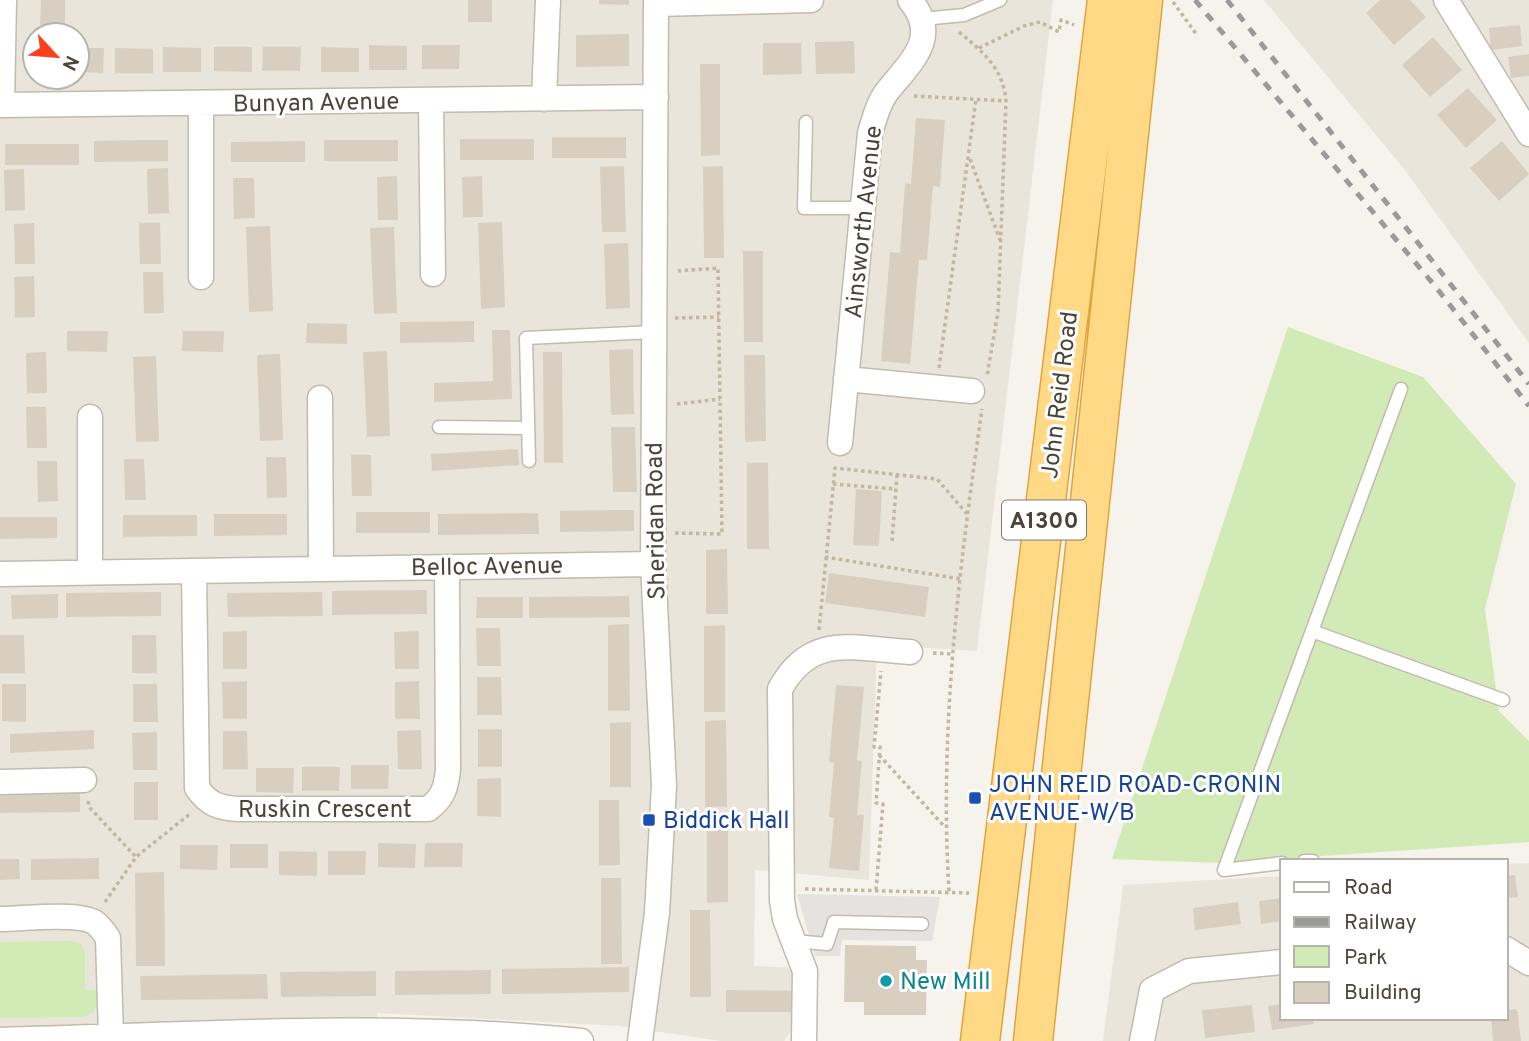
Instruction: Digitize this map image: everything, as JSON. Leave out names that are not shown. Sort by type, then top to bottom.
[{"type":"highway","name":"John Reid Road","points":[[1032,1041],[1141,13]]},
{"type":"highway","name":"John Reid Road","points":[[981,1041],[1095,14]]},
{"type":"street","points":[[1,105],[4,0]]},
{"type":"street","points":[[544,99],[548,0]]},
{"type":"street","points":[[656,2],[811,0]]},
{"type":"street","points":[[1446,0],[1521,106],[1529,134]]},
{"type":"street","name":"Sheridan Road","points":[[640,1041],[657,914],[664,785],[653,564],[656,2]]},
{"type":"street","name":"Ainsworth Avenue","points":[[841,443],[870,133],[885,94],[915,59],[922,40],[925,12]]},
{"type":"street","name":"Bunyan Avenue","points":[[1,105],[656,97]]},
{"type":"street","name":"Bunyan Avenue","points":[[430,100],[433,274]]},
{"type":"street","name":"Bunyan Avenue","points":[[201,103],[201,277]]},
{"type":"street","points":[[846,379],[978,391]]},
{"type":"street","points":[[320,398],[321,569]]},
{"type":"street","points":[[90,417],[90,572]]},
{"type":"street","name":"Belloc Avenue","points":[[0,574],[653,564]]},
{"type":"street","name":"Ruskin Crescent","points":[[194,571],[197,788],[206,801],[221,808],[428,809],[439,801],[446,787],[448,770],[447,567]]},
{"type":"street","points":[[804,1041],[805,971],[785,919],[782,889],[780,689],[791,669],[805,656],[822,648],[910,652]]},
{"type":"street","points":[[0,782],[84,780]]},
{"type":"street","points":[[0,919],[92,920],[108,938],[111,1037]]},
{"type":"street","points":[[1508,951],[1529,963]]},
{"type":"street","points":[[1142,1041],[1152,990],[1189,971],[1280,962]]},
{"type":"street","points":[[0,1040],[491,1032],[580,1041]]},
{"type":"lane","points":[[925,12],[964,15],[1000,0]]},
{"type":"lane","points":[[806,122],[804,208],[863,208]]},
{"type":"lane","points":[[529,461],[526,338],[654,325]]},
{"type":"lane","points":[[1280,863],[1224,870],[1401,390]]},
{"type":"lane","points":[[439,427],[528,428]]},
{"type":"lane","points":[[1312,631],[1503,700]]},
{"type":"lane","points":[[793,941],[827,944],[834,922],[922,924]]},
{"type":"path","points":[[1171,0],[1197,34]]},
{"type":"path","points":[[782,889],[949,891],[945,828],[948,693],[968,515],[978,391],[998,312],[1006,101],[1004,82],[979,48],[925,12]]},
{"type":"path","points":[[979,48],[1024,26],[1040,22],[1059,32],[1060,20],[1095,14]]},
{"type":"path","points":[[885,94],[1006,101]]},
{"type":"path","points":[[936,387],[976,99]]},
{"type":"path","points":[[969,157],[1000,243]]},
{"type":"path","points":[[653,533],[722,534],[718,268],[655,273]]},
{"type":"path","points":[[654,325],[719,317]]},
{"type":"path","points":[[654,406],[720,400]]},
{"type":"path","points":[[822,648],[817,626],[835,468],[937,479],[968,515]]},
{"type":"path","points":[[892,541],[897,475]]},
{"type":"path","points":[[833,484],[896,489]]},
{"type":"path","points":[[824,557],[961,579]]},
{"type":"path","points":[[876,890],[883,804],[876,803],[880,747],[874,747],[883,651]]},
{"type":"path","points":[[879,755],[945,828]]},
{"type":"path","points":[[84,780],[89,807],[136,857]]},
{"type":"path","points":[[92,920],[136,857],[206,801]]},
{"type":"shaded area","points":[[0,0],[1053,0],[977,651],[877,645],[869,880],[755,870],[754,966],[797,968],[792,1029],[784,1041],[721,1041],[619,1026],[377,1013],[377,1041],[0,1041]]},
{"type":"shaded area","points":[[1264,0],[1529,0],[1529,343],[1405,170]]},
{"type":"shaded area","points":[[1529,863],[1529,1041],[1103,1041],[1123,885],[1280,876],[1280,1020],[1508,1020],[1508,864]]},
{"type":"shaded area","points":[[797,894],[940,897],[932,941],[842,940],[840,956],[815,956]]},
{"type":"green space","points":[[1288,327],[1423,377],[1516,484],[1485,609],[1499,711],[1529,741],[1529,842],[1220,863],[1112,859]]},
{"type":"green space","points":[[73,941],[81,944],[85,952],[85,990],[101,990],[94,1012],[84,1017],[0,1018],[0,942]]},
{"type":"building","points":[[41,0],[65,0],[65,21],[40,21]]},
{"type":"building","points":[[468,0],[492,0],[492,22],[468,22]]},
{"type":"building","points":[[599,0],[629,0],[629,5],[599,4]]},
{"type":"building","points":[[1380,0],[1410,0],[1426,17],[1394,45],[1366,13]]},
{"type":"building","points":[[1520,25],[1522,46],[1491,50],[1489,28]]},
{"type":"building","points":[[629,34],[629,66],[576,67],[576,35]]},
{"type":"building","points":[[1433,37],[1462,70],[1430,97],[1402,65]]},
{"type":"building","points":[[854,41],[855,73],[816,74],[815,42]]},
{"type":"building","points":[[763,43],[801,43],[802,74],[763,75]]},
{"type":"building","points":[[369,45],[407,46],[407,70],[369,70]]},
{"type":"building","points":[[422,45],[460,45],[459,69],[422,69]]},
{"type":"building","points":[[163,47],[201,48],[201,72],[163,72]]},
{"type":"building","points":[[214,47],[252,47],[252,72],[214,71]]},
{"type":"building","points":[[263,47],[301,47],[300,71],[262,71]]},
{"type":"building","points":[[321,47],[359,48],[359,72],[321,72]]},
{"type":"building","points":[[91,48],[104,48],[103,73],[91,73]]},
{"type":"building","points":[[115,48],[153,49],[153,73],[115,73]]},
{"type":"building","points":[[1529,54],[1529,76],[1511,78],[1508,57]]},
{"type":"building","points":[[700,64],[720,64],[720,155],[701,156]]},
{"type":"building","points":[[1468,88],[1497,120],[1466,148],[1437,115]]},
{"type":"building","points":[[916,118],[945,120],[940,187],[933,186],[927,260],[919,260],[910,364],[881,361],[890,252],[900,253],[905,183],[911,184]]},
{"type":"building","points":[[552,137],[626,137],[626,158],[552,158]]},
{"type":"building","points":[[460,139],[534,139],[534,160],[460,160]]},
{"type":"building","points":[[168,140],[168,161],[94,162],[94,141]]},
{"type":"building","points":[[324,140],[398,140],[398,161],[324,161]]},
{"type":"building","points":[[305,141],[305,162],[231,162],[231,142]]},
{"type":"building","points":[[1502,141],[1529,174],[1499,201],[1470,168]]},
{"type":"building","points":[[5,144],[79,144],[79,165],[5,165]]},
{"type":"building","points":[[624,166],[626,232],[602,232],[600,167]]},
{"type":"building","points":[[723,166],[724,258],[704,258],[703,167]]},
{"type":"building","points":[[168,168],[169,213],[148,214],[147,169]]},
{"type":"building","points":[[24,169],[25,210],[5,211],[4,170]]},
{"type":"building","points":[[397,176],[398,220],[378,220],[377,177]]},
{"type":"building","points":[[482,176],[483,217],[463,217],[462,177]]},
{"type":"building","points":[[233,178],[254,178],[255,218],[234,219]]},
{"type":"building","points":[[502,222],[505,307],[481,309],[478,223]]},
{"type":"building","points":[[34,223],[35,264],[15,264],[14,224]]},
{"type":"building","points":[[139,223],[160,223],[161,264],[140,264]]},
{"type":"building","points":[[270,226],[273,311],[249,312],[246,227]]},
{"type":"building","points":[[394,227],[397,313],[374,314],[370,228]]},
{"type":"building","points":[[628,243],[630,308],[606,309],[604,244]]},
{"type":"building","points":[[743,251],[763,251],[763,342],[744,342]]},
{"type":"building","points":[[143,272],[163,272],[164,313],[144,313]]},
{"type":"building","points":[[34,276],[35,317],[15,318],[14,277]]},
{"type":"building","points":[[474,321],[474,342],[400,343],[400,322]]},
{"type":"building","points":[[307,323],[347,324],[347,344],[306,343]]},
{"type":"building","points":[[492,330],[510,330],[512,399],[434,402],[434,383],[493,381]]},
{"type":"building","points":[[67,331],[108,331],[107,352],[67,351]]},
{"type":"building","points":[[183,331],[224,331],[223,352],[182,351]]},
{"type":"building","points":[[633,349],[634,414],[611,415],[609,350]]},
{"type":"building","points":[[387,351],[390,436],[367,437],[363,352]]},
{"type":"building","points":[[46,352],[47,393],[27,393],[26,353]]},
{"type":"building","points":[[543,352],[562,352],[563,463],[544,463]]},
{"type":"building","points":[[280,354],[283,440],[260,441],[257,355]]},
{"type":"building","points":[[744,355],[765,355],[766,441],[745,442]]},
{"type":"building","points":[[156,356],[159,441],[136,442],[133,357]]},
{"type":"building","points":[[26,407],[46,407],[47,448],[27,448]]},
{"type":"building","points":[[611,427],[635,427],[637,492],[613,492]]},
{"type":"building","points":[[518,449],[519,465],[432,471],[431,454]]},
{"type":"building","points":[[351,455],[371,455],[372,496],[352,496]]},
{"type":"building","points":[[266,457],[286,457],[287,497],[267,498]]},
{"type":"building","points":[[124,459],[144,459],[146,500],[125,500]]},
{"type":"building","points":[[37,461],[57,461],[58,501],[38,502]]},
{"type":"building","points":[[747,463],[768,463],[769,549],[747,549]]},
{"type":"building","points":[[856,489],[882,491],[879,546],[853,545]]},
{"type":"building","points":[[634,510],[634,531],[560,532],[560,511]]},
{"type":"building","points":[[356,512],[430,512],[430,533],[356,533]]},
{"type":"building","points":[[538,513],[539,534],[438,535],[438,514]]},
{"type":"building","points":[[214,514],[287,514],[287,535],[214,536]]},
{"type":"building","points":[[123,515],[197,515],[197,536],[123,537]]},
{"type":"building","points":[[0,517],[57,517],[57,538],[0,539]]},
{"type":"building","points":[[727,549],[728,614],[706,614],[706,550]]},
{"type":"building","points":[[829,573],[929,587],[925,617],[825,603]]},
{"type":"building","points":[[427,590],[427,614],[332,615],[332,591]]},
{"type":"building","points":[[161,592],[161,616],[66,617],[66,593]]},
{"type":"building","points":[[322,592],[323,616],[228,617],[227,593]]},
{"type":"building","points":[[58,594],[58,618],[12,619],[11,595]]},
{"type":"building","points":[[629,596],[630,617],[529,618],[529,597]]},
{"type":"building","points":[[477,597],[523,597],[523,618],[476,618]]},
{"type":"building","points":[[629,624],[630,711],[608,711],[608,625]]},
{"type":"building","points":[[725,625],[725,712],[704,712],[704,626]]},
{"type":"building","points":[[476,628],[500,628],[501,666],[477,666]]},
{"type":"building","points":[[247,631],[247,669],[223,669],[223,632]]},
{"type":"building","points":[[419,631],[419,669],[395,669],[394,632]]},
{"type":"building","points":[[0,635],[24,635],[25,673],[0,673]]},
{"type":"building","points":[[132,635],[156,635],[157,673],[132,673]]},
{"type":"building","points":[[477,677],[501,677],[502,715],[477,715]]},
{"type":"building","points":[[247,681],[247,719],[223,719],[222,682]]},
{"type":"building","points":[[419,681],[420,719],[395,719],[395,682]]},
{"type":"building","points":[[2,684],[26,684],[26,722],[2,721]]},
{"type":"building","points":[[133,684],[157,684],[158,722],[133,722]]},
{"type":"building","points":[[836,685],[864,687],[857,760],[862,761],[857,815],[864,815],[859,871],[829,868],[834,818],[829,817],[834,763],[829,762]]},
{"type":"building","points":[[726,720],[727,807],[705,807],[705,721]]},
{"type":"building","points":[[631,722],[631,787],[610,787],[610,723]]},
{"type":"building","points":[[478,729],[502,729],[502,767],[478,767]]},
{"type":"building","points":[[94,730],[94,749],[10,753],[10,734]]},
{"type":"building","points":[[421,730],[422,769],[398,769],[397,731]]},
{"type":"building","points":[[223,731],[247,731],[248,769],[223,769]]},
{"type":"building","points":[[157,732],[157,770],[133,770],[132,733]]},
{"type":"building","points":[[351,765],[389,765],[388,789],[351,789]]},
{"type":"building","points":[[302,767],[340,767],[339,791],[302,791]]},
{"type":"building","points":[[256,768],[294,768],[293,793],[256,792]]},
{"type":"building","points":[[501,778],[501,817],[477,816],[477,779]]},
{"type":"building","points":[[134,782],[158,782],[158,820],[134,820]]},
{"type":"building","points":[[80,793],[80,812],[0,813],[0,794]]},
{"type":"building","points":[[599,800],[619,800],[620,865],[599,865]]},
{"type":"building","points":[[707,816],[728,816],[728,902],[707,903]]},
{"type":"building","points":[[378,843],[416,844],[415,868],[378,867]]},
{"type":"building","points":[[425,843],[463,843],[462,867],[424,867]]},
{"type":"building","points":[[230,844],[268,844],[268,868],[230,868]]},
{"type":"building","points":[[180,845],[218,845],[217,870],[180,869]]},
{"type":"building","points":[[279,851],[317,852],[317,876],[279,875]]},
{"type":"building","points":[[328,851],[366,851],[365,875],[328,875]]},
{"type":"building","points":[[99,858],[99,879],[31,880],[31,859]]},
{"type":"building","points":[[0,859],[19,859],[20,879],[0,880]]},
{"type":"building","points":[[164,872],[165,966],[136,966],[135,873]]},
{"type":"building","points":[[1515,875],[1518,897],[1508,898],[1508,876]]},
{"type":"building","points":[[601,878],[621,878],[622,964],[601,964]]},
{"type":"building","points":[[1280,898],[1280,921],[1261,924],[1259,901]]},
{"type":"building","points":[[1238,902],[1241,924],[1195,930],[1193,908]]},
{"type":"building","points":[[690,910],[710,910],[711,997],[690,997]]},
{"type":"building","name":"New Mill","points":[[845,945],[916,946],[916,960],[927,960],[926,1015],[864,1015],[864,1002],[844,1002]]},
{"type":"building","points":[[629,967],[629,992],[502,994],[502,969]]},
{"type":"building","points":[[491,970],[491,994],[395,995],[395,971]]},
{"type":"building","points":[[376,971],[376,996],[281,997],[280,972]]},
{"type":"building","points":[[267,974],[268,999],[141,1000],[140,976]]},
{"type":"building","points":[[726,990],[792,991],[792,1012],[726,1012]]},
{"type":"building","points":[[1280,1004],[1280,1020],[1313,1020],[1314,1024],[1272,1030],[1268,1006]]},
{"type":"building","points":[[1252,1005],[1255,1032],[1205,1038],[1202,1010]]},
{"type":"building","points":[[1517,1009],[1521,1041],[1493,1041],[1491,1020],[1508,1020],[1508,1010]]},
{"type":"railway","points":[[1195,0],[1435,286],[1529,406]]},
{"type":"railway","points":[[1227,0],[1529,384]]},
{"type":"place","name":"JOHN REID ROAD-CRONIN AVENUE-W/B","points":[[975,798]]},
{"type":"place","name":"Biddick Hall","points":[[649,820]]},
{"type":"place","name":"New Mill","points":[[886,981]]}]
